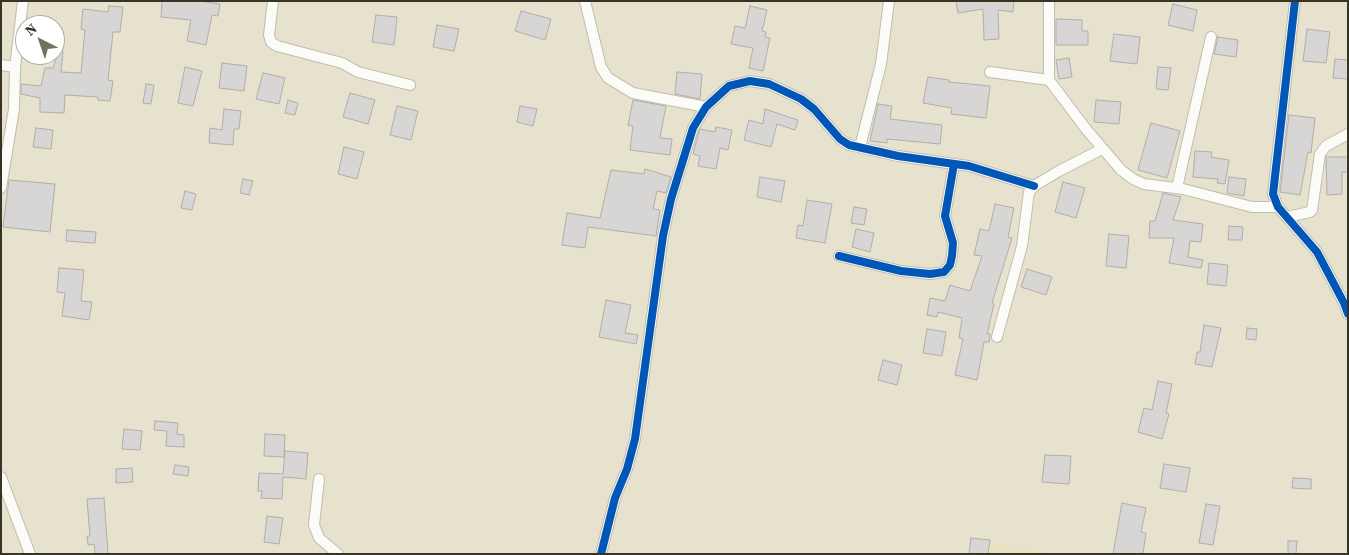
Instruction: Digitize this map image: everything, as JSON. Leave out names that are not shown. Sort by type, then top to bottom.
[{"type":"street","points":[[1,188],[14,109],[15,67],[23,1]]},
{"type":"street","points":[[273,1],[269,35],[271,42],[277,46],[342,64],[358,72],[410,85]]},
{"type":"street","points":[[585,1],[601,67],[608,78],[633,93],[706,108]]},
{"type":"street","points":[[860,147],[881,64],[889,1]]},
{"type":"street","points":[[1049,1],[1049,80],[1102,149],[1121,170],[1144,184],[1176,188],[1252,207],[1278,207]]},
{"type":"street","points":[[1295,1],[1272,194],[1278,207],[1317,252],[1344,302],[1348,314]]},
{"type":"street","points":[[1176,188],[1211,37]]},
{"type":"street","points":[[1,65],[15,67]]},
{"type":"street","points":[[990,72],[1049,80]]},
{"type":"street","points":[[601,554],[612,507],[627,469],[635,439],[663,236],[671,199],[693,128],[706,108],[730,86],[741,81],[769,84],[800,99],[814,109],[840,139],[849,145],[898,156],[954,164],[1013,178],[1034,186]]},
{"type":"street","points":[[1287,217],[1312,210],[1320,154],[1326,146],[1348,134]]},
{"type":"street","points":[[998,337],[1022,246],[1026,199],[1029,192],[1034,186],[1102,149]]},
{"type":"street","points":[[840,256],[901,271],[930,274],[944,272],[950,265],[952,256],[953,244],[945,216],[954,164]]},
{"type":"street","points":[[1,478],[30,554]]},
{"type":"street","points":[[319,479],[314,525],[319,538],[338,554]]},
{"type":"shaded area","points":[[971,540],[1059,554],[969,554]]},
{"type":"building","points":[[162,1],[200,1],[220,4],[218,16],[212,15],[206,45],[187,41],[191,20],[161,17]]},
{"type":"building","points":[[956,1],[1014,1],[1013,12],[998,10],[999,39],[984,40],[983,9],[958,13]]},
{"type":"building","points":[[1173,4],[1197,10],[1193,31],[1168,25]]},
{"type":"building","points":[[109,6],[123,7],[120,32],[113,32],[108,80],[113,81],[110,101],[98,100],[98,97],[65,95],[64,113],[40,112],[40,98],[21,94],[21,84],[41,86],[45,68],[53,68],[54,65],[62,65],[61,72],[81,73],[85,30],[81,29],[83,9],[108,12]]},
{"type":"building","points":[[750,6],[767,10],[762,31],[766,32],[765,37],[770,38],[763,71],[749,68],[753,48],[731,44],[735,26],[745,28]]},
{"type":"building","points":[[521,11],[551,19],[545,40],[515,31]]},
{"type":"building","points":[[376,15],[397,17],[394,45],[372,42]]},
{"type":"building","points":[[1056,19],[1082,20],[1082,31],[1088,31],[1088,45],[1056,45]]},
{"type":"building","points":[[437,25],[459,29],[454,51],[433,47]]},
{"type":"building","points":[[1307,29],[1330,32],[1326,63],[1303,61]]},
{"type":"building","points":[[1114,34],[1140,37],[1137,64],[1110,61]]},
{"type":"building","points":[[1218,37],[1238,40],[1236,57],[1214,54]]},
{"type":"building","points":[[1069,58],[1072,77],[1059,79],[1056,60]]},
{"type":"building","points":[[1335,59],[1348,60],[1348,79],[1333,78]]},
{"type":"building","points":[[222,63],[247,66],[244,91],[219,88]]},
{"type":"building","points":[[185,67],[202,71],[193,106],[178,103]]},
{"type":"building","points":[[1158,67],[1171,68],[1168,90],[1156,89]]},
{"type":"building","points":[[677,72],[702,74],[700,99],[675,94]]},
{"type":"building","points":[[263,73],[285,78],[279,104],[256,99]]},
{"type":"building","points":[[928,77],[949,80],[949,82],[990,86],[986,118],[951,114],[952,108],[923,103]]},
{"type":"building","points":[[146,84],[154,85],[151,104],[143,103]]},
{"type":"building","points":[[350,93],[375,100],[368,124],[343,117]]},
{"type":"building","points":[[288,100],[298,103],[295,115],[285,113]]},
{"type":"building","points":[[633,100],[666,106],[660,138],[672,139],[670,155],[630,150],[633,126],[628,125]]},
{"type":"building","points":[[1096,100],[1121,102],[1119,124],[1094,122]]},
{"type":"building","points":[[878,104],[892,106],[890,119],[942,125],[940,144],[887,139],[887,143],[870,141]]},
{"type":"building","points":[[397,106],[418,111],[411,140],[390,135]]},
{"type":"building","points":[[520,106],[537,109],[533,126],[517,122]]},
{"type":"building","points":[[224,109],[241,111],[239,129],[234,129],[233,145],[209,143],[210,128],[222,130]]},
{"type":"building","points":[[765,109],[798,120],[795,130],[777,124],[771,147],[744,140],[749,120],[763,124]]},
{"type":"building","points":[[1289,115],[1315,118],[1311,153],[1308,152],[1300,195],[1280,192]]},
{"type":"building","points":[[1151,123],[1180,131],[1167,178],[1138,170]]},
{"type":"building","points":[[716,127],[732,130],[728,150],[720,148],[716,169],[698,166],[700,156],[693,154],[699,131],[700,129],[715,132]]},
{"type":"building","points":[[36,128],[53,130],[51,149],[33,147]]},
{"type":"building","points":[[344,147],[364,152],[357,179],[338,174]]},
{"type":"building","points":[[1195,151],[1212,152],[1211,157],[1229,160],[1225,184],[1217,183],[1218,179],[1193,177]]},
{"type":"building","points":[[1326,157],[1348,157],[1348,172],[1342,172],[1342,194],[1327,195]]},
{"type":"building","points":[[645,169],[671,177],[666,193],[657,191],[653,209],[660,210],[656,236],[588,227],[585,248],[562,245],[567,213],[600,218],[611,170],[644,174]]},
{"type":"building","points":[[760,177],[785,181],[781,202],[757,197]]},
{"type":"building","points":[[1229,177],[1246,179],[1244,196],[1227,193]]},
{"type":"building","points":[[243,179],[253,181],[249,195],[240,193]]},
{"type":"building","points":[[9,180],[55,184],[50,232],[3,227]]},
{"type":"building","points":[[1063,182],[1085,188],[1076,218],[1055,212]]},
{"type":"building","points":[[185,191],[196,194],[192,210],[181,208]]},
{"type":"building","points":[[1163,193],[1181,197],[1173,220],[1203,224],[1201,242],[1190,241],[1188,257],[1203,260],[1201,268],[1169,263],[1174,238],[1149,238],[1150,221],[1155,221]]},
{"type":"building","points":[[807,200],[832,204],[825,243],[796,238],[798,225],[803,226]]},
{"type":"building","points":[[995,204],[1014,208],[1008,237],[1012,238],[992,303],[994,304],[987,334],[990,334],[989,342],[984,342],[977,380],[955,375],[963,339],[959,338],[962,318],[938,312],[937,317],[927,315],[930,298],[945,301],[950,285],[970,291],[982,256],[974,255],[980,229],[989,231]]},
{"type":"building","points":[[854,207],[867,209],[864,225],[851,223]]},
{"type":"building","points":[[1229,226],[1243,227],[1242,240],[1228,240]]},
{"type":"building","points":[[856,229],[874,233],[870,252],[852,247]]},
{"type":"building","points":[[67,230],[96,232],[95,243],[66,241]]},
{"type":"building","points":[[1109,234],[1129,236],[1126,268],[1106,266]]},
{"type":"building","points":[[1209,263],[1228,265],[1226,286],[1207,284]]},
{"type":"building","points":[[59,268],[84,270],[81,301],[92,302],[89,320],[62,316],[65,293],[57,292]]},
{"type":"building","points":[[1027,269],[1052,277],[1046,295],[1021,287]]},
{"type":"building","points":[[606,300],[631,305],[625,333],[638,335],[636,344],[599,337]]},
{"type":"building","points":[[1204,325],[1221,328],[1212,367],[1195,364],[1197,352],[1200,352]]},
{"type":"building","points":[[1247,328],[1257,329],[1256,340],[1246,339]]},
{"type":"building","points":[[927,329],[946,332],[942,356],[923,353]]},
{"type":"building","points":[[883,360],[902,365],[897,385],[878,380]]},
{"type":"building","points":[[1158,381],[1172,384],[1166,413],[1169,414],[1162,439],[1138,432],[1144,408],[1152,410]]},
{"type":"building","points":[[155,421],[178,423],[177,434],[184,435],[184,447],[166,446],[167,431],[154,430]]},
{"type":"building","points":[[124,429],[142,431],[140,450],[122,449]]},
{"type":"building","points":[[265,434],[285,435],[284,457],[264,456]]},
{"type":"building","points":[[285,451],[308,453],[306,479],[283,477],[282,499],[261,498],[262,491],[258,491],[259,473],[283,474]]},
{"type":"building","points":[[1045,455],[1071,456],[1069,484],[1042,482]]},
{"type":"building","points":[[1164,464],[1190,468],[1186,492],[1160,488]]},
{"type":"building","points":[[175,465],[189,467],[188,476],[173,474]]},
{"type":"building","points":[[132,468],[133,482],[116,483],[116,469]]},
{"type":"building","points":[[1293,478],[1311,479],[1311,489],[1292,488]]},
{"type":"building","points":[[104,498],[108,554],[95,554],[94,544],[88,545],[87,536],[90,536],[87,499]]},
{"type":"building","points":[[1122,503],[1146,508],[1141,532],[1146,533],[1143,554],[1113,554]]},
{"type":"building","points":[[1206,504],[1220,506],[1213,545],[1199,543]]},
{"type":"building","points":[[267,516],[283,518],[279,544],[264,542]]},
{"type":"building","points":[[971,538],[990,540],[988,554],[969,554]]},
{"type":"building","points":[[1288,541],[1297,541],[1296,554],[1288,554]]},
{"type":"cycle path","points":[[1295,1],[1273,194],[1278,207],[1317,252],[1348,314]]},
{"type":"cycle path","points":[[601,554],[615,498],[627,469],[635,439],[663,236],[671,199],[693,128],[706,107],[729,86],[750,81],[769,84],[801,99],[814,109],[840,139],[849,145],[898,156],[969,166],[1034,186]]},
{"type":"cycle path","points":[[839,256],[901,271],[930,274],[944,272],[950,265],[952,256],[953,243],[945,216],[954,164]]}]
